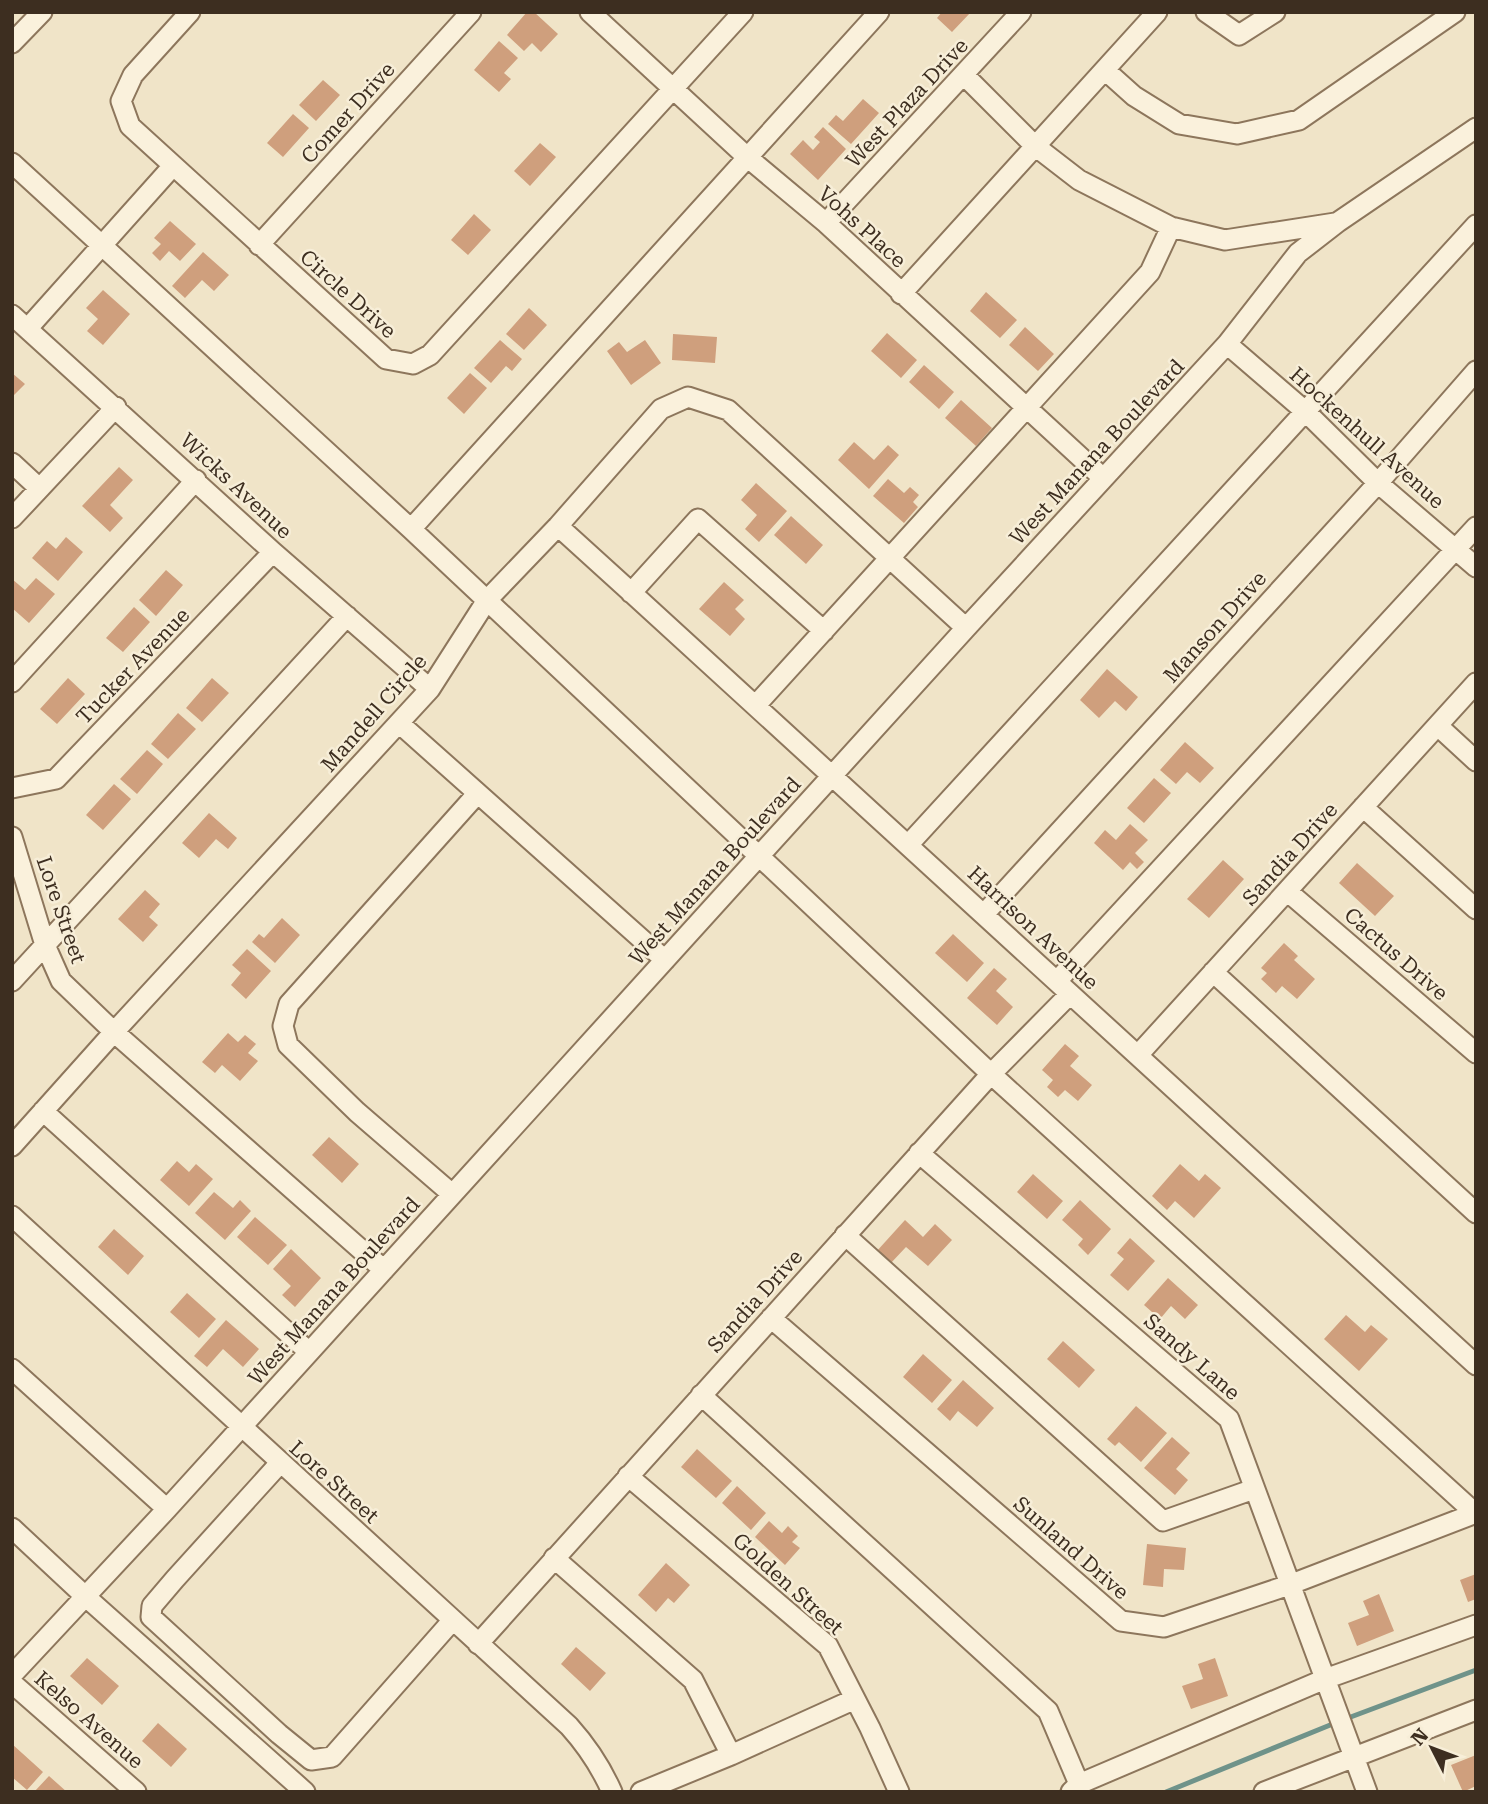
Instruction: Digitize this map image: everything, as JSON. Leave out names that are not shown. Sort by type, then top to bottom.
[{"type":"street","points":[[12,43],[42,12]]},
{"type":"street","name":"Circle Drive","points":[[190,12],[134,75],[121,101],[130,126],[386,359],[413,364],[430,355],[743,12]]},
{"type":"street","name":"Comer Drive","points":[[259,245],[471,12]]},
{"type":"street","name":"Vohs Place","points":[[590,12],[747,157],[826,223],[1103,478]]},
{"type":"street","points":[[411,529],[878,12]]},
{"type":"street","name":"West Plaza Drive","points":[[826,223],[1021,12]]},
{"type":"street","points":[[901,294],[1157,12]]},
{"type":"street","points":[[1206,12],[1239,35],[1275,12]]},
{"type":"street","points":[[1105,71],[1134,96],[1179,124],[1237,134],[1299,120],[1455,12]]},
{"type":"street","points":[[964,75],[1035,146],[1079,180],[1171,227],[1224,240],[1338,222]]},
{"type":"street","name":"West Manana Boulevard","points":[[14,1671],[167,1509],[832,775],[1227,344],[1298,253],[1338,222],[1476,128]]},
{"type":"street","points":[[12,163],[411,529],[991,1073],[1475,1513]]},
{"type":"street","points":[[28,328],[172,167]]},
{"type":"street","points":[[909,844],[1476,226]]},
{"type":"street","points":[[756,705],[1150,272],[1171,227]]},
{"type":"street","name":"Wicks Avenue","points":[[12,315],[273,552],[430,689]]},
{"type":"street","name":"Hockenhull Avenue","points":[[1227,344],[1476,567]]},
{"type":"street","name":"Manson Drive","points":[[985,913],[1476,371]]},
{"type":"street","name":"Mandell Circle","points":[[114,1032],[430,689],[487,600],[558,526],[661,409],[688,397],[728,410],[966,628]]},
{"type":"street","points":[[12,518],[116,407]]},
{"type":"street","points":[[12,463],[40,488]]},
{"type":"street","points":[[12,682],[196,480]]},
{"type":"street","points":[[631,593],[698,519],[824,631]]},
{"type":"street","name":"Harrison Avenue","points":[[558,526],[1476,1364]]},
{"type":"street","name":"Sandia Drive","points":[[478,1644],[991,1073],[1063,988],[1476,527]]},
{"type":"street","name":"Tucker Avenue","points":[[12,788],[56,779],[273,552]]},
{"type":"street","points":[[12,981],[347,616]]},
{"type":"street","name":"Sandia Drive","points":[[1138,1055],[1476,683]]},
{"type":"street","points":[[399,723],[665,960]]},
{"type":"street","points":[[1438,726],[1476,761]]},
{"type":"street","points":[[452,1194],[357,1112],[288,1045],[283,1026],[289,1004],[478,794]]},
{"type":"street","points":[[1363,807],[1476,909]]},
{"type":"street","name":"Lore Street","points":[[12,837],[18,877],[61,981],[114,1032]]},
{"type":"street","name":"Cactus Drive","points":[[1287,891],[1476,1053]]},
{"type":"street","points":[[1213,972],[1476,1213]]},
{"type":"street","points":[[12,1146],[114,1032],[384,1270]]},
{"type":"street","points":[[43,1111],[309,1352]]},
{"type":"street","name":"Sandy Lane","points":[[919,1153],[1229,1419],[1367,1792]]},
{"type":"street","name":"Lore Street","points":[[12,1216],[569,1726],[601,1767],[612,1792]]},
{"type":"street","points":[[845,1235],[1163,1521],[1254,1489]]},
{"type":"street","name":"Sunland Drive","points":[[771,1318],[1121,1621],[1164,1627],[1289,1585],[1475,1513]]},
{"type":"street","points":[[12,1369],[167,1509]]},
{"type":"street","points":[[701,1395],[1048,1711],[1075,1788],[1325,1679],[1476,1625]]},
{"type":"street","points":[[280,1463],[152,1605],[151,1617],[269,1725],[311,1760],[332,1756],[453,1621]]},
{"type":"street","name":"Golden Street","points":[[628,1476],[828,1646],[899,1792]]},
{"type":"street","points":[[12,1528],[305,1792]]},
{"type":"street","points":[[554,1558],[693,1680],[731,1755]]},
{"type":"street","name":"Kelso Avenue","points":[[14,1671],[136,1792]]},
{"type":"street","points":[[641,1792],[855,1699]]},
{"type":"street","points":[[1264,1792],[1476,1710]]},
{"type":"building","points":[[527,12],[534,12],[558,34],[541,52],[532,43],[524,51],[507,35]]},
{"type":"building","points":[[942,12],[971,12],[952,32],[937,18]]},
{"type":"building","points":[[499,41],[518,58],[504,73],[511,79],[499,92],[474,70]]},
{"type":"building","points":[[323,80],[340,95],[316,121],[299,105]]},
{"type":"building","points":[[863,99],[879,113],[851,144],[828,124],[836,115],[843,121]]},
{"type":"building","points":[[293,114],[309,128],[283,157],[267,143]]},
{"type":"building","points":[[823,127],[846,149],[818,180],[790,154],[803,140],[813,150],[820,142],[814,137]]},
{"type":"building","points":[[540,143],[556,157],[530,186],[514,171]]},
{"type":"building","points":[[474,214],[491,230],[468,255],[451,240]]},
{"type":"building","points":[[170,221],[196,244],[180,261],[169,251],[160,261],[152,253],[161,244],[154,238]]},
{"type":"building","points":[[203,252],[229,275],[214,291],[202,280],[185,298],[172,286]]},
{"type":"building","points":[[103,290],[130,314],[103,345],[87,331],[98,319],[86,308]]},
{"type":"building","points":[[986,292],[1017,320],[1000,338],[970,311]]},
{"type":"building","points":[[529,308],[547,325],[524,350],[506,334]]},
{"type":"building","points":[[1025,327],[1054,354],[1038,371],[1009,345]]},
{"type":"building","points":[[887,333],[917,360],[901,378],[871,351]]},
{"type":"building","points":[[673,334],[717,337],[715,363],[672,360]]},
{"type":"building","points":[[500,340],[522,359],[512,371],[506,366],[491,383],[474,368]]},
{"type":"building","points":[[645,340],[661,363],[631,385],[607,351],[619,342],[627,352]]},
{"type":"building","points":[[924,365],[954,392],[939,409],[909,382]]},
{"type":"building","points":[[12,373],[25,384],[12,397]]},
{"type":"building","points":[[470,373],[487,388],[464,414],[447,398]]},
{"type":"building","points":[[961,400],[992,428],[976,446],[945,418]]},
{"type":"building","points":[[854,442],[874,460],[888,445],[899,455],[869,489],[838,460]]},
{"type":"building","points":[[119,467],[133,480],[110,505],[123,518],[110,532],[82,506]]},
{"type":"building","points":[[888,479],[904,493],[910,487],[919,495],[913,502],[918,507],[904,523],[873,496]]},
{"type":"building","points":[[756,483],[787,511],[759,542],[745,529],[757,515],[741,500]]},
{"type":"building","points":[[791,516],[823,545],[806,564],[774,535]]},
{"type":"building","points":[[66,537],[83,552],[58,581],[32,558],[47,541],[56,549]]},
{"type":"building","points":[[166,570],[183,585],[156,616],[139,600]]},
{"type":"building","points":[[36,578],[55,594],[29,623],[12,608],[12,579],[25,590]]},
{"type":"building","points":[[724,582],[744,600],[735,609],[745,619],[730,636],[699,609]]},
{"type":"building","points":[[134,607],[150,622],[123,652],[106,638]]},
{"type":"building","points":[[1107,669],[1138,697],[1126,711],[1115,701],[1099,718],[1080,700]]},
{"type":"building","points":[[68,678],[85,694],[57,724],[40,709]]},
{"type":"building","points":[[212,678],[229,693],[202,722],[186,708]]},
{"type":"building","points":[[178,713],[196,729],[168,759],[151,744]]},
{"type":"building","points":[[1185,742],[1214,768],[1200,783],[1187,772],[1176,784],[1160,770]]},
{"type":"building","points":[[147,750],[163,764],[137,794],[120,779]]},
{"type":"building","points":[[1154,778],[1171,793],[1144,823],[1127,808]]},
{"type":"building","points":[[114,784],[131,799],[103,830],[86,815]]},
{"type":"building","points":[[209,813],[237,838],[228,849],[216,839],[199,858],[182,843]]},
{"type":"building","points":[[1130,824],[1148,840],[1135,853],[1144,862],[1137,869],[1130,862],[1123,870],[1094,843],[1105,830],[1116,840]]},
{"type":"building","points":[[1223,860],[1244,879],[1209,918],[1187,899]]},
{"type":"building","points":[[1357,863],[1394,896],[1375,916],[1339,883]]},
{"type":"building","points":[[145,890],[160,904],[149,917],[158,925],[143,942],[118,919]]},
{"type":"building","points":[[282,918],[300,935],[275,963],[252,942],[259,934],[264,938]]},
{"type":"building","points":[[953,934],[984,963],[967,982],[935,953]]},
{"type":"building","points":[[1284,943],[1298,956],[1294,960],[1315,979],[1297,999],[1282,986],[1276,993],[1261,979],[1267,973],[1261,968]]},
{"type":"building","points":[[247,949],[271,971],[246,999],[231,985],[241,973],[232,965]]},
{"type":"building","points":[[994,968],[1007,979],[996,991],[1013,1007],[997,1025],[967,998]]},
{"type":"building","points":[[228,1033],[238,1042],[245,1035],[256,1044],[248,1053],[258,1061],[240,1081],[222,1065],[215,1073],[202,1062]]},
{"type":"building","points":[[1065,1044],[1079,1056],[1070,1066],[1092,1085],[1078,1101],[1065,1090],[1058,1097],[1047,1087],[1053,1080],[1042,1070]]},
{"type":"building","points":[[329,1137],[359,1164],[342,1183],[312,1155]]},
{"type":"building","points":[[177,1161],[189,1172],[196,1164],[213,1179],[189,1206],[160,1180]]},
{"type":"building","points":[[1180,1164],[1199,1181],[1205,1174],[1221,1188],[1194,1218],[1175,1201],[1167,1210],[1152,1196]]},
{"type":"building","points":[[1033,1174],[1063,1201],[1047,1219],[1017,1192]]},
{"type":"building","points":[[214,1192],[233,1208],[240,1200],[251,1211],[225,1240],[195,1213]]},
{"type":"building","points":[[1080,1200],[1111,1229],[1088,1255],[1078,1245],[1083,1239],[1062,1220]]},
{"type":"building","points":[[255,1217],[287,1245],[268,1265],[237,1237]]},
{"type":"building","points":[[905,1220],[923,1237],[935,1224],[952,1240],[928,1266],[906,1247],[890,1264],[876,1252]]},
{"type":"building","points":[[114,1229],[144,1256],[128,1275],[98,1247]]},
{"type":"building","points":[[1130,1238],[1155,1261],[1128,1291],[1110,1275],[1124,1259],[1117,1253]]},
{"type":"building","points":[[291,1249],[321,1278],[295,1307],[282,1295],[291,1286],[273,1269]]},
{"type":"building","points":[[1168,1278],[1198,1305],[1185,1319],[1171,1306],[1160,1319],[1144,1305]]},
{"type":"building","points":[[187,1293],[216,1319],[199,1338],[170,1312]]},
{"type":"building","points":[[1346,1315],[1365,1332],[1371,1325],[1388,1339],[1359,1371],[1324,1339]]},
{"type":"building","points":[[226,1320],[259,1349],[243,1367],[223,1349],[207,1367],[194,1356]]},
{"type":"building","points":[[1063,1341],[1095,1370],[1079,1388],[1047,1359]]},
{"type":"building","points":[[923,1354],[952,1380],[932,1403],[903,1377]]},
{"type":"building","points":[[963,1380],[994,1408],[977,1427],[958,1411],[950,1421],[937,1409]]},
{"type":"building","points":[[1136,1406],[1167,1433],[1141,1462],[1119,1442],[1115,1446],[1107,1439]]},
{"type":"building","points":[[1172,1437],[1190,1453],[1176,1469],[1188,1480],[1175,1495],[1144,1468]]},
{"type":"building","points":[[697,1449],[732,1481],[716,1498],[681,1467]]},
{"type":"building","points":[[737,1486],[766,1513],[751,1530],[722,1503]]},
{"type":"building","points":[[769,1521],[782,1533],[788,1526],[798,1536],[792,1542],[800,1548],[785,1565],[755,1537]]},
{"type":"building","points":[[1147,1544],[1186,1548],[1184,1570],[1164,1569],[1163,1587],[1143,1585]]},
{"type":"building","points":[[666,1563],[690,1585],[674,1603],[668,1598],[656,1612],[638,1595]]},
{"type":"building","points":[[1476,1574],[1476,1599],[1468,1602],[1460,1580]]},
{"type":"building","points":[[1379,1594],[1394,1631],[1357,1646],[1348,1623],[1369,1615],[1363,1601]]},
{"type":"building","points":[[576,1647],[606,1673],[590,1691],[561,1664]]},
{"type":"building","points":[[87,1658],[119,1686],[102,1705],[70,1676]]},
{"type":"building","points":[[1215,1658],[1228,1696],[1191,1709],[1182,1686],[1203,1679],[1198,1664]]},
{"type":"building","points":[[158,1723],[187,1749],[171,1767],[142,1741]]},
{"type":"building","points":[[12,1744],[43,1772],[27,1790],[12,1777]]},
{"type":"building","points":[[1476,1755],[1476,1786],[1463,1792],[1451,1765]]},
{"type":"building","points":[[49,1776],[67,1792],[34,1792]]},
{"type":"waterway","points":[[1166,1792],[1340,1721],[1476,1670]]}]
